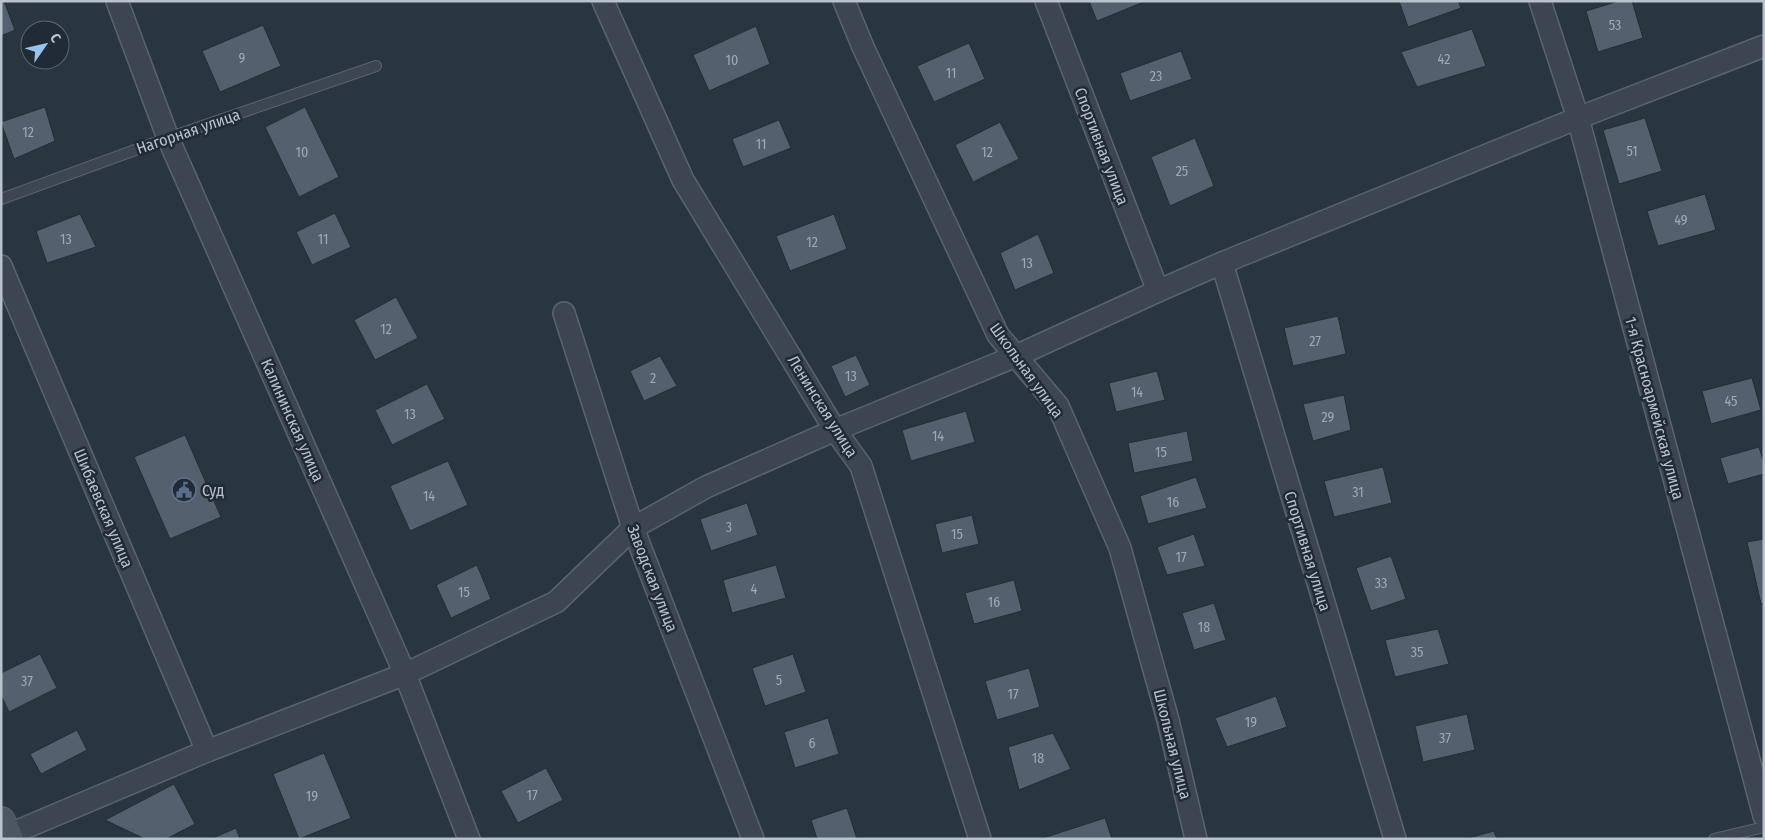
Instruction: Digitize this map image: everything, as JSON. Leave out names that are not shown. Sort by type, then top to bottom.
[{"type":"street","name":"Калининская улица","points":[[117,1],[168,138],[405,674],[468,839]]},
{"type":"street","name":"Ленинская улица","points":[[603,1],[684,180],[836,430],[861,466],[980,839]]},
{"type":"street","name":"Школьная улица","points":[[844,1],[863,47],[998,335],[1058,406],[1120,548],[1168,720],[1196,839]]},
{"type":"street","name":"Спортивная улица","points":[[1046,1],[1158,291]]},
{"type":"street","name":"1-я Красноармейская улица","points":[[1540,1],[1578,118],[1764,816]]},
{"type":"street","points":[[6,831],[405,674],[556,602],[633,528],[706,487],[836,430],[1016,356],[1222,263],[1578,118],[1764,46]]},
{"type":"street","name":"Спортивная улица","points":[[1222,263],[1395,839]]},
{"type":"street","name":"Шибаевская улица","points":[[1,266],[207,751]]},
{"type":"street","name":"Заводская улица","points":[[564,313],[633,528],[753,839]]},
{"type":"lane","name":"Нагорная улица","points":[[1,199],[168,138],[376,66]]},
{"type":"lane","points":[[1714,839],[1764,826]]},
{"type":"building","points":[[1,1],[4,1],[15,30],[1,36]]},
{"type":"building","points":[[1089,1],[1146,1],[1097,21]]},
{"type":"building","points":[[1399,1],[1458,1],[1461,8],[1408,27]]},
{"type":"building","points":[[1619,1],[1632,1],[1643,38],[1598,52],[1586,11]]},
{"type":"building","points":[[263,25],[281,66],[220,92],[202,51]]},
{"type":"building","points":[[756,26],[770,64],[709,91],[693,55]]},
{"type":"building","points":[[1472,29],[1486,66],[1417,87],[1401,52]]},
{"type":"building","points":[[969,43],[985,79],[934,102],[917,66]]},
{"type":"building","points":[[1181,51],[1192,79],[1130,101],[1120,73]]},
{"type":"building","points":[[45,107],[55,141],[14,159],[1,122]]},
{"type":"building","points":[[305,107],[339,177],[299,197],[265,127]]},
{"type":"building","points":[[1645,118],[1662,171],[1619,184],[1603,130]]},
{"type":"building","points":[[779,120],[791,148],[743,167],[732,139]]},
{"type":"building","points":[[1000,122],[1019,159],[973,182],[955,145]]},
{"type":"building","points":[[1195,138],[1214,186],[1170,206],[1151,157]]},
{"type":"building","points":[[1705,194],[1716,230],[1658,246],[1647,211]]},
{"type":"building","points":[[335,213],[351,247],[312,265],[296,232]]},
{"type":"building","points":[[80,214],[96,247],[47,263],[36,231]]},
{"type":"building","points":[[834,214],[847,249],[790,271],[776,236]]},
{"type":"building","points":[[1038,234],[1054,273],[1015,290],[1000,253]]},
{"type":"building","points":[[396,297],[418,338],[375,360],[354,320]]},
{"type":"building","points":[[1338,316],[1346,354],[1293,366],[1284,328]]},
{"type":"building","points":[[856,355],[870,385],[845,397],[831,366]]},
{"type":"building","points":[[660,356],[677,386],[644,401],[630,371]]},
{"type":"building","points":[[1157,371],[1165,400],[1116,412],[1109,383]]},
{"type":"building","points":[[1752,378],[1761,410],[1711,424],[1702,391]]},
{"type":"building","points":[[427,384],[445,419],[392,445],[375,410]]},
{"type":"building","points":[[1344,395],[1351,430],[1313,441],[1303,404]]},
{"type":"building","points":[[966,411],[975,442],[911,461],[902,430]]},
{"type":"building","points":[[1187,431],[1193,461],[1134,473],[1128,443]]},
{"type":"building","points":[[185,435],[221,517],[170,539],[134,457]]},
{"type":"building","points":[[1759,447],[1764,464],[1764,474],[1728,484],[1720,458]]},
{"type":"building","points":[[448,461],[468,505],[410,531],[390,486]]},
{"type":"building","points":[[1383,467],[1392,503],[1334,517],[1324,481]]},
{"type":"building","points":[[1196,477],[1207,508],[1148,524],[1140,496]]},
{"type":"building","points":[[747,503],[758,535],[711,551],[700,519]]},
{"type":"building","points":[[972,515],[979,544],[942,553],[935,524]]},
{"type":"building","points":[[1194,534],[1205,566],[1167,575],[1157,547]]},
{"type":"building","points":[[1764,539],[1764,603],[1761,604],[1747,542]]},
{"type":"building","points":[[1391,556],[1406,599],[1371,611],[1356,568]]},
{"type":"building","points":[[477,565],[491,599],[451,618],[436,585]]},
{"type":"building","points":[[776,565],[786,598],[732,613],[723,580]]},
{"type":"building","points":[[1014,580],[1022,611],[974,624],[965,593]]},
{"type":"building","points":[[1214,603],[1226,640],[1194,650],[1182,613]]},
{"type":"building","points":[[1438,629],[1449,664],[1395,677],[1385,640]]},
{"type":"building","points":[[40,654],[57,688],[9,712],[1,695],[1,673]]},
{"type":"building","points":[[793,654],[806,692],[765,706],[752,668]]},
{"type":"building","points":[[1029,668],[1040,707],[997,720],[985,681]]},
{"type":"building","points":[[1276,696],[1287,727],[1227,747],[1215,718]]},
{"type":"building","points":[[1467,714],[1475,750],[1423,762],[1415,726]]},
{"type":"building","points":[[828,718],[839,754],[795,768],[784,732]]},
{"type":"building","points":[[77,730],[87,750],[41,774],[30,754]]},
{"type":"building","points":[[1053,733],[1071,769],[1019,790],[1008,747]]},
{"type":"building","points":[[324,753],[351,818],[299,839],[273,774]]},
{"type":"building","points":[[546,768],[563,800],[518,823],[501,791]]},
{"type":"building","points":[[174,784],[195,824],[166,839],[145,839],[105,820]]},
{"type":"building","points":[[847,808],[857,839],[817,839],[811,820]]},
{"type":"building","points":[[1105,818],[1112,839],[1040,839]]},
{"type":"building","points":[[236,828],[240,839],[211,839]]},
{"type":"building","points":[[1494,831],[1497,839],[1465,839]]},
{"type":"place","name":"Суд","points":[[184,490]]}]
